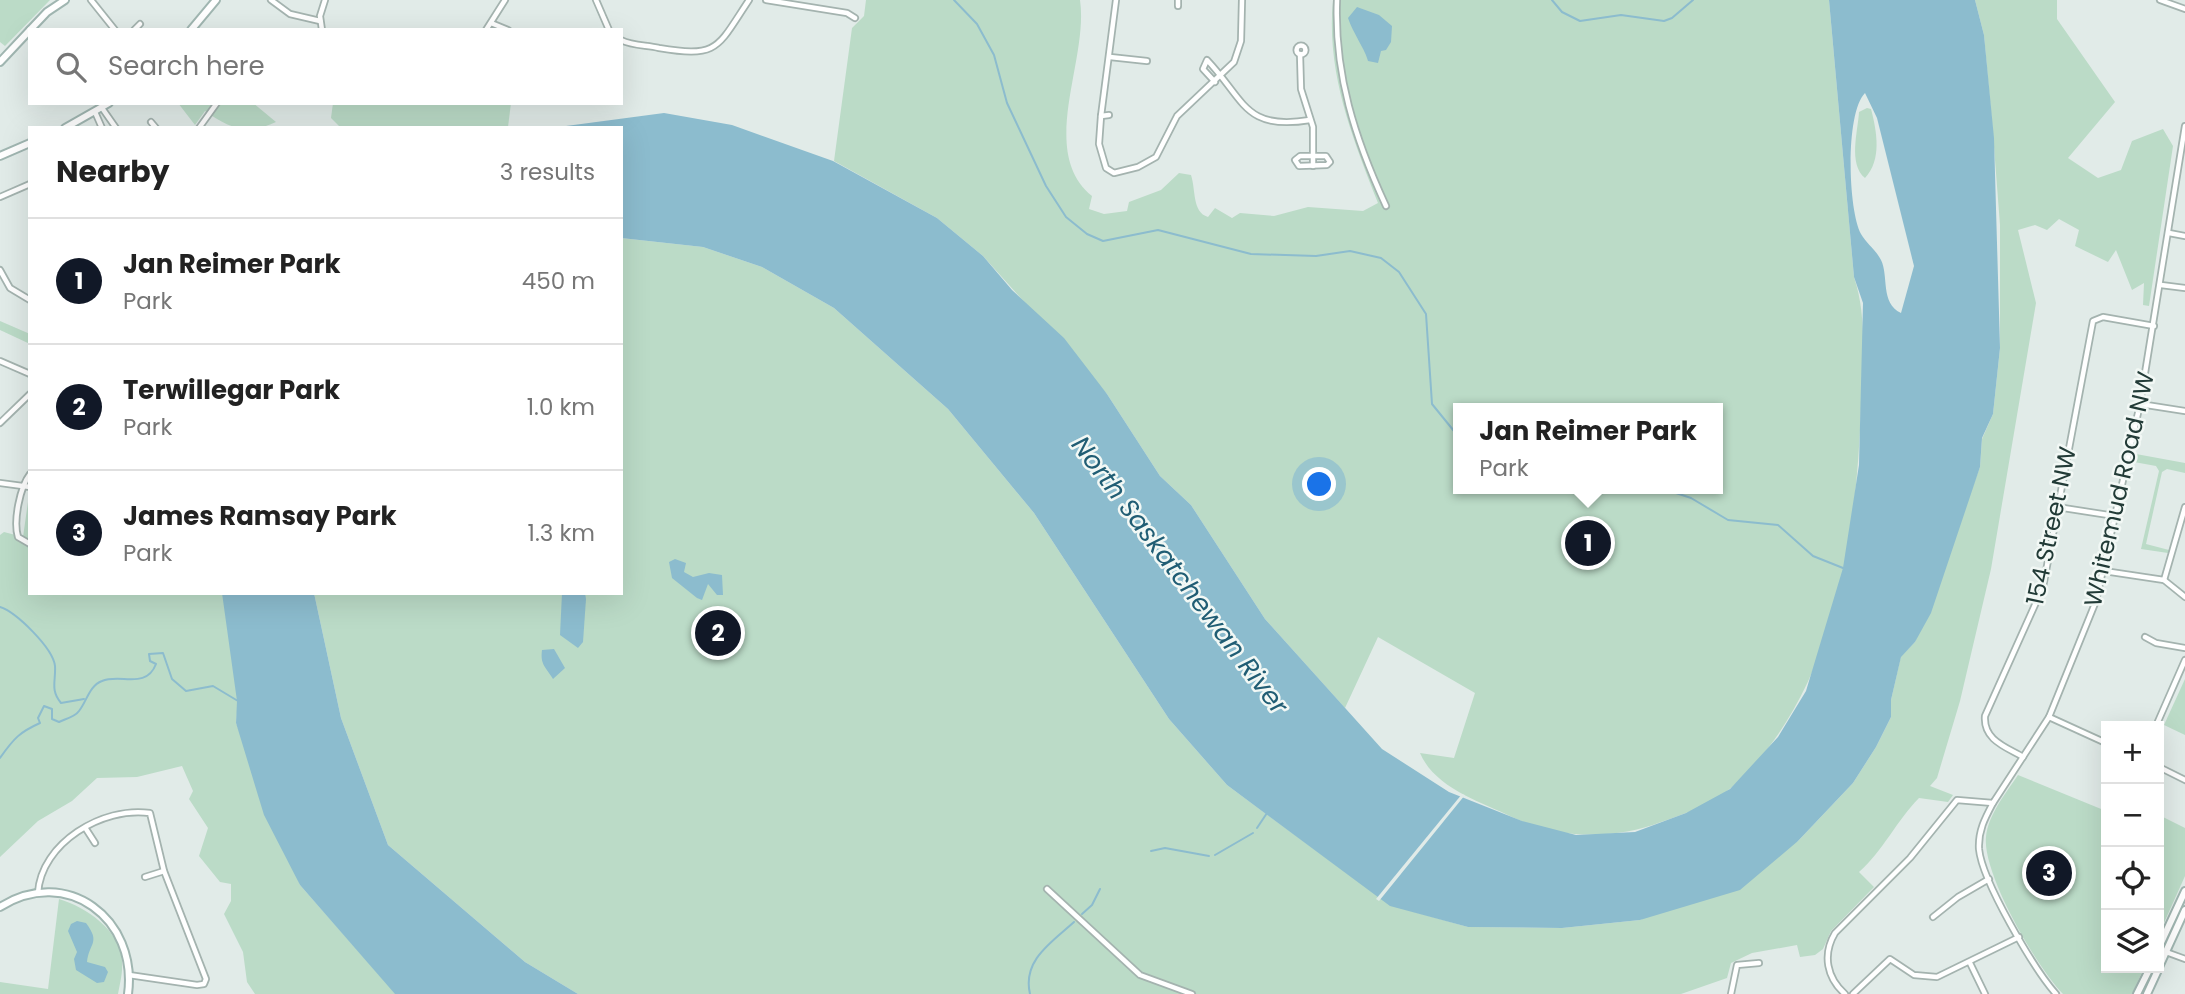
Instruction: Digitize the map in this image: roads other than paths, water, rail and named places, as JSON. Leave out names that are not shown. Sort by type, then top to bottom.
[{"type":"street","points":[[32,28],[65,0]]},
{"type":"street","points":[[91,0],[113,28]]},
{"type":"street","points":[[193,28],[216,0]]},
{"type":"street","points":[[271,0],[290,14],[320,21]]},
{"type":"street","points":[[322,28],[320,21],[325,0]]},
{"type":"street","points":[[487,28],[505,0]]},
{"type":"street","points":[[596,0],[608,28]]},
{"type":"street","points":[[623,40],[682,53],[703,52],[724,37],[749,0]]},
{"type":"street","points":[[765,0],[847,13],[855,18]]},
{"type":"street","points":[[1116,0],[1099,144],[1105,168],[1114,173],[1155,157],[1177,116],[1234,62],[1241,41],[1242,0]]},
{"type":"street","points":[[1337,0],[1340,72],[1352,121],[1386,206]]},
{"type":"street","points":[[2160,0],[2185,9]]},
{"type":"street","points":[[36,23],[41,28]]},
{"type":"street","points":[[491,23],[503,28]]},
{"type":"street","points":[[136,28],[140,24]]},
{"type":"street","points":[[0,62],[28,32]]},
{"type":"street","points":[[1300,54],[1300,79],[1310,120],[1313,166]]},
{"type":"street","points":[[1110,57],[1147,61]]},
{"type":"street","points":[[1217,80],[1249,112],[1260,118],[1288,124],[1310,120]]},
{"type":"street","points":[[91,105],[101,126]]},
{"type":"street","points":[[69,126],[104,105],[115,126]]},
{"type":"street","points":[[200,126],[215,105]]},
{"type":"street","points":[[1101,116],[1109,115]]},
{"type":"street","points":[[151,122],[154,126]]},
{"type":"street","name":"Whitemud Road NW","points":[[2056,994],[2019,937],[1989,879],[1982,863],[1979,844],[1983,821],[2049,717],[2091,615],[2104,570],[2140,404],[2185,126]]},
{"type":"street","points":[[0,156],[28,144]]},
{"type":"street","points":[[1300,156],[1326,156],[1330,162],[1313,166],[1300,166],[1295,160],[1300,156]]},
{"type":"street","points":[[2177,178],[2185,179]]},
{"type":"street","points":[[0,197],[28,185]]},
{"type":"street","points":[[2169,233],[2185,236]]},
{"type":"street","points":[[0,270],[10,288],[28,299]]},
{"type":"street","points":[[2161,285],[2185,288]]},
{"type":"street","name":"154 Street NW","points":[[2023,757],[1996,741],[1984,723],[1987,709],[2040,598],[2093,321],[2103,317],[2154,326]]},
{"type":"street","points":[[0,361],[28,373]]},
{"type":"street","points":[[0,424],[28,396]]},
{"type":"street","points":[[2140,404],[2185,411]]},
{"type":"street","points":[[28,477],[23,486],[16,528],[18,537],[28,543]]},
{"type":"street","points":[[0,483],[28,487]]},
{"type":"street","points":[[2057,507],[2115,516]]},
{"type":"street","points":[[2164,580],[2185,507]]},
{"type":"street","points":[[2104,570],[2164,580],[2185,597]]},
{"type":"street","points":[[2145,637],[2155,643],[2185,648]]},
{"type":"street","points":[[2158,721],[2185,660]]},
{"type":"street","points":[[2049,717],[2101,742]]},
{"type":"street","points":[[2164,770],[2185,780]]},
{"type":"street","points":[[1845,994],[1832,979],[1828,952],[1837,930],[1910,859],[1957,800],[1993,803]]},
{"type":"street","points":[[38,893],[43,870],[53,853],[86,829],[120,813],[150,813],[164,871],[205,975],[204,984],[129,975]]},
{"type":"street","points":[[86,829],[95,843]]},
{"type":"street","points":[[145,877],[164,871]]},
{"type":"street","points":[[1933,917],[1958,897],[1989,879]]},
{"type":"street","points":[[1047,889],[1140,975],[1192,994]]},
{"type":"street","points":[[2164,936],[2185,891]]},
{"type":"street","points":[[0,907],[20,897],[38,893],[67,895],[98,910],[120,937],[128,957],[128,994]]},
{"type":"street","points":[[2164,956],[2185,909]]},
{"type":"street","points":[[176,925],[184,921]]},
{"type":"street","points":[[1853,994],[1890,959],[1914,975],[1928,978],[1942,976],[2019,937]]},
{"type":"street","points":[[2166,951],[2185,959]]},
{"type":"street","points":[[1731,994],[1737,965],[1759,962]]},
{"type":"street","points":[[1970,963],[1985,994]]},
{"type":"street","points":[[2137,994],[2148,973]]},
{"type":"street","points":[[2147,994],[2157,973]]},
{"type":"water","name":"North Saskatchewan River","points":[[1829,0],[1975,0],[1984,35],[1994,138],[2000,348],[1993,414],[1982,438],[1980,467],[1931,613],[1915,642],[1901,657],[1891,700],[1891,717],[1876,747],[1853,783],[1798,841],[1740,890],[1640,920],[1562,928],[1468,927],[1390,906],[1227,785],[1169,719],[1034,513],[948,409],[834,308],[762,267],[703,247],[623,238],[623,126],[566,126],[664,113],[732,125],[833,161],[937,218],[983,256],[1012,290],[1064,338],[1107,394],[1160,476],[1191,505],[1265,619],[1382,749],[1449,792],[1522,821],[1576,835],[1635,832],[1686,813],[1730,789],[1778,737],[1806,691],[1843,568],[1859,465],[1863,303],[1854,277]],"holes":[[[1865,93],[1877,118],[1914,266],[1901,313],[1890,303],[1881,260],[1861,234],[1853,205],[1851,162],[1854,120]]]},
{"type":"water","points":[[1357,7],[1379,15],[1392,26],[1391,42],[1386,50],[1381,51],[1378,63],[1368,61],[1348,18]]},
{"type":"water","points":[[675,559],[686,563],[684,572],[693,577],[709,573],[722,575],[723,595],[717,595],[708,584],[702,600],[697,598],[672,578],[669,562]]},
{"type":"water","points":[[222,595],[314,595],[341,718],[388,845],[525,962],[578,994],[395,994],[300,885],[264,815],[236,723],[237,701]]},
{"type":"water","points":[[562,595],[585,595],[583,642],[578,648],[560,635]]},
{"type":"water","points":[[554,649],[565,668],[553,679],[544,666],[542,650]]},
{"type":"water","points":[[77,921],[86,923],[93,935],[87,962],[105,967],[108,972],[104,982],[97,983],[76,970],[74,959],[77,952],[68,931],[71,924]]},
{"type":"waterway","points":[[954,0],[977,24],[994,55],[1007,103],[1046,186],[1066,217],[1087,234],[1103,241],[1158,230],[1251,254],[1316,256],[1350,251],[1381,258],[1399,272],[1426,314],[1432,404],[1453,430]]},
{"type":"waterway","points":[[1552,0],[1562,12],[1580,21],[1621,15],[1664,21],[1672,18],[1693,0]]},
{"type":"waterway","points":[[1679,494],[1728,520],[1778,525],[1813,556],[1843,568]]},
{"type":"waterway","points":[[0,607],[24,623],[48,650],[55,666],[55,690],[61,703],[84,699]]},
{"type":"waterway","points":[[0,758],[18,736],[40,723],[38,718],[44,706],[52,709],[52,719],[59,722],[72,716],[79,711],[98,683],[109,679],[139,679],[152,672],[156,664],[150,661],[149,654],[163,653],[172,679],[186,691],[213,686],[238,701]]},
{"type":"waterway","points":[[1257,828],[1267,813]]},
{"type":"waterway","points":[[1215,855],[1253,833]]},
{"type":"waterway","points":[[1151,851],[1165,848],[1209,856]]},
{"type":"waterway","points":[[1082,914],[1092,905],[1100,889]]},
{"type":"waterway","points":[[1030,994],[1030,971],[1035,962],[1048,945],[1074,922]]},
{"type":"place","name":"Jan Reimer Park","points":[[1588,543]]},
{"type":"place","name":"Terwillegar Park","points":[[718,633]]},
{"type":"place","name":"James Ramsay Park","points":[[2049,873]]}]
